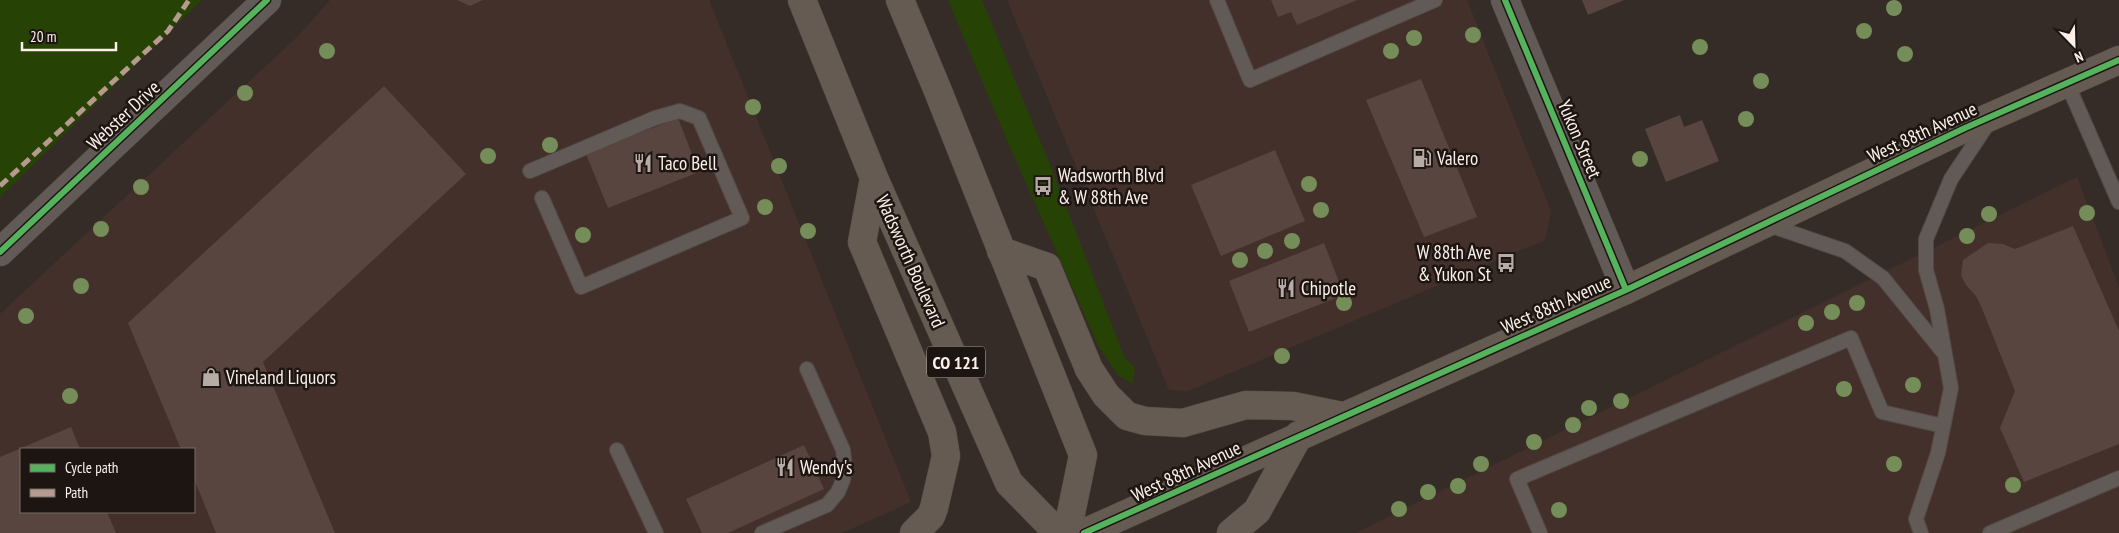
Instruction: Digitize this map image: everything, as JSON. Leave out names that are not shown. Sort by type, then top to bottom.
[{"type":"main road","name":"Wadsworth Boulevard","points":[[802,0],[874,178],[1010,484],[1058,533]]},
{"type":"main road","points":[[900,0],[1083,455],[1067,533]]},
{"type":"main road","name":"West 88th Avenue","points":[[1084,533],[1626,290],[1764,223],[2119,60]]},
{"type":"main road","points":[[874,178],[862,242],[942,432],[946,456],[931,516],[914,533]]},
{"type":"main road","points":[[1001,251],[1047,266],[1089,368],[1106,395],[1127,416],[1146,421],[1184,423],[1246,405],[1293,406],[1342,416]]},
{"type":"main road","points":[[1231,533],[1257,511],[1299,435]]},
{"type":"street","name":"Webster Drive","points":[[0,252],[267,0]]},
{"type":"street","name":"Yukon Street","points":[[1505,0],[1626,290]]},
{"type":"lane","points":[[1217,0],[1250,80],[1435,0]]},
{"type":"lane","points":[[2067,84],[2119,202]]},
{"type":"lane","points":[[530,171],[655,118],[680,111],[699,118],[742,218],[581,287],[542,198]]},
{"type":"lane","points":[[1921,533],[1916,519],[1938,453],[1951,388],[1937,309],[1926,270],[1926,239],[1951,179],[1994,116]]},
{"type":"lane","points":[[1764,223],[1845,251],[1884,278],[1945,355]]},
{"type":"lane","points":[[1540,533],[1517,479],[1851,338],[1882,412],[1943,426]]},
{"type":"lane","points":[[762,533],[827,505],[838,492],[843,480],[845,467],[843,450],[807,368]]},
{"type":"lane","points":[[617,450],[656,533]]},
{"type":"lane","points":[[1990,533],[2119,478]]},
{"type":"shaded area","points":[[330,0],[709,0],[911,502],[842,533],[0,533],[0,314],[299,35]]},
{"type":"shaded area","points":[[1007,0],[1467,0],[1551,211],[1545,240],[1188,391],[1169,390]]},
{"type":"shaded area","points":[[2077,177],[2119,287],[2119,533],[1356,533]]},
{"type":"green space","points":[[0,0],[202,0],[0,197]]},
{"type":"green space","points":[[948,0],[982,0],[1052,170],[1125,359],[1135,367],[1133,384],[1119,376],[1099,347],[1006,138]]},
{"type":"building","points":[[457,0],[483,0],[470,6]]},
{"type":"building","points":[[1271,0],[1357,0],[1297,25],[1291,12],[1278,17]]},
{"type":"building","points":[[1582,0],[1624,0],[1588,15]]},
{"type":"building","name":"Valero","points":[[1421,79],[1477,217],[1424,237],[1366,100]]},
{"type":"building","points":[[384,86],[466,174],[263,362],[335,533],[216,533],[195,481],[195,448],[181,448],[128,323]]},
{"type":"building","points":[[1680,115],[1684,127],[1702,120],[1719,161],[1666,182],[1645,129]]},
{"type":"building","name":"Taco Bell","points":[[678,118],[699,172],[608,208],[586,154]]},
{"type":"building","points":[[1275,150],[1305,221],[1221,256],[1191,185]]},
{"type":"building","points":[[2073,226],[2119,331],[2119,444],[2024,482],[2000,428],[2015,391],[1981,306],[1961,275],[1963,260],[1988,243],[2003,244],[2015,249]]},
{"type":"building","name":"Chipotle","points":[[1324,243],[1344,295],[1249,332],[1229,281]]},
{"type":"building","points":[[71,427],[80,448],[21,448]]},
{"type":"building","name":"Wendy's","points":[[804,445],[824,489],[728,533],[702,533],[686,499]]},
{"type":"building","points":[[20,449],[20,513],[107,513],[116,533],[0,533],[0,457]]},
{"type":"marked path","points":[[0,186],[168,31],[189,0]]},
{"type":"cycle path","points":[[0,252],[267,0]]},
{"type":"cycle path","points":[[1505,0],[1626,290]]},
{"type":"cycle path","points":[[1084,533],[1626,290],[1965,128],[2119,60]]},
{"type":"place","name":"Valero","points":[[1422,158]]},
{"type":"place","name":"Taco Bell","points":[[643,163]]},
{"type":"place","name":"Wadsworth Blvd & W 88th Ave","points":[[1043,186]]},
{"type":"place","name":"W 88th Ave & Yukon St","points":[[1506,263]]},
{"type":"place","name":"Chipotle","points":[[1286,288]]},
{"type":"place","name":"Vineland Liquors","points":[[211,377]]},
{"type":"place","name":"Wendy's","points":[[785,467]]}]
